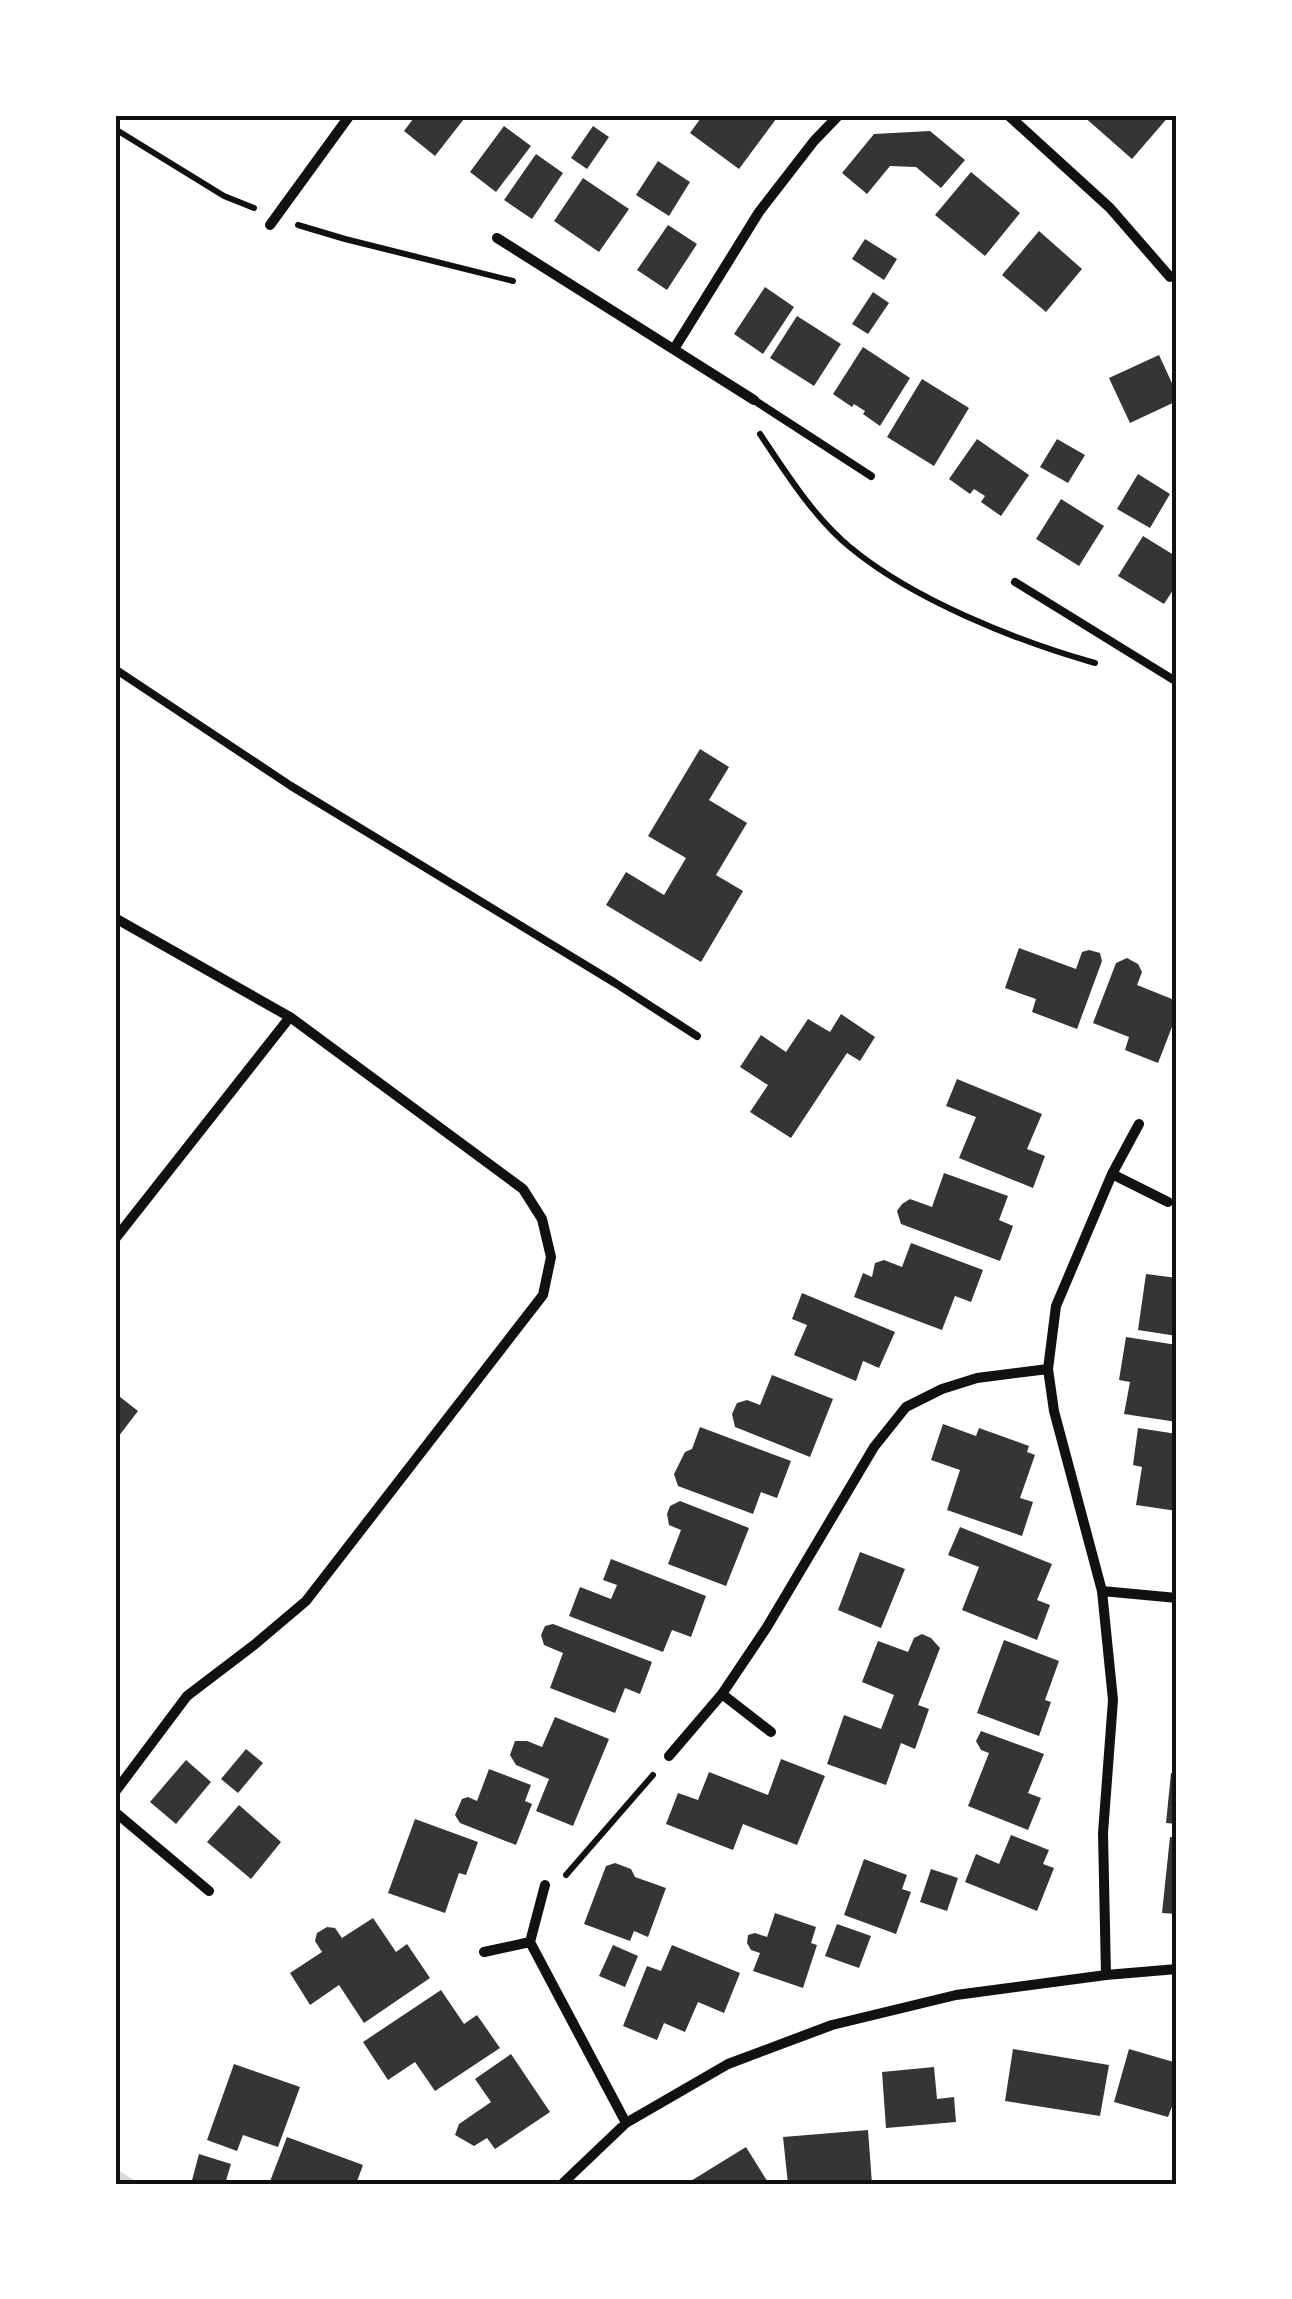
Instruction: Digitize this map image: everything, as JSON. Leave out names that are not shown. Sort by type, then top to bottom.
[{"type":"street","points":[[273,220],[350,115]]},
{"type":"street","points":[[674,349],[759,212],[839,115]]},
{"type":"street","points":[[1008,115],[1110,208],[1170,277],[1177,274]]},
{"type":"street","points":[[496,238],[754,400]]},
{"type":"street","points":[[115,918],[290,1017],[522,1189],[542,1219],[550,1257],[542,1295],[306,1601],[187,1696],[115,1792]]},
{"type":"street","points":[[115,1239],[290,1017]]},
{"type":"street","points":[[1106,1975],[1103,1832],[1113,1700],[1102,1591],[1054,1411],[1048,1369],[1056,1306],[1112,1174],[1139,1124]]},
{"type":"street","points":[[1112,1174],[1168,1202]]},
{"type":"street","points":[[669,1756],[722,1694],[767,1627],[874,1447],[906,1407],[942,1389],[977,1378],[1048,1369]]},
{"type":"street","points":[[1102,1591],[1177,1598]]},
{"type":"street","points":[[722,1694],[771,1732]]},
{"type":"street","points":[[115,1812],[209,1891]]},
{"type":"street","points":[[545,1885],[530,1942],[626,2123]]},
{"type":"street","points":[[484,1952],[530,1942]]},
{"type":"street","points":[[562,2184],[626,2123],[728,2064],[832,2025],[956,1996],[1106,1975],[1177,1970]]},
{"type":"lane","points":[[754,400],[871,476]]},
{"type":"lane","points":[[1015,582],[1177,682]]},
{"type":"lane","points":[[115,670],[291,786],[696,1036]]},
{"type":"path","points":[[115,130],[224,196],[273,220],[522,284]]},
{"type":"path","points":[[757,430],[800,494],[850,547],[889,574],[938,602],[1045,649],[1106,666]]},
{"type":"path","points":[[539,1906],[669,1756]]},
{"type":"building","points":[[416,115],[467,115],[435,156],[404,131]]},
{"type":"building","points":[[703,115],[779,115],[739,169],[690,133]]},
{"type":"building","points":[[1082,115],[1170,115],[1132,159]]},
{"type":"building","points":[[504,126],[531,146],[496,192],[470,172]]},
{"type":"building","points":[[593,126],[609,137],[587,169],[571,158]]},
{"type":"building","points":[[930,131],[965,160],[941,188],[916,167],[890,166],[867,194],[842,173],[874,134]]},
{"type":"building","points":[[536,154],[563,173],[532,219],[504,200]]},
{"type":"building","points":[[658,161],[690,182],[669,216],[636,195]]},
{"type":"building","points":[[971,172],[1020,213],[985,256],[935,215]]},
{"type":"building","points":[[583,178],[629,209],[599,252],[554,221]]},
{"type":"building","points":[[668,225],[697,244],[667,290],[637,270]]},
{"type":"building","points":[[1039,231],[1082,269],[1046,312],[1002,275]]},
{"type":"building","points":[[865,239],[897,259],[884,280],[852,259]]},
{"type":"building","points":[[765,287],[794,307],[763,354],[734,334]]},
{"type":"building","points":[[873,292],[889,303],[868,334],[852,324]]},
{"type":"building","points":[[797,316],[841,344],[814,386],[770,358]]},
{"type":"building","points":[[863,347],[910,378],[880,426],[863,414],[865,411],[833,394]]},
{"type":"building","points":[[1159,355],[1177,401],[1130,423],[1109,378]]},
{"type":"building","points":[[922,379],[969,408],[934,466],[887,437]]},
{"type":"building","points":[[977,439],[1029,475],[1001,516],[981,502],[985,496],[974,489],[970,494],[949,479]]},
{"type":"building","points":[[1057,439],[1085,455],[1068,483],[1040,467]]},
{"type":"building","points":[[1138,474],[1170,494],[1150,528],[1117,509]]},
{"type":"building","points":[[1061,499],[1104,526],[1079,566],[1036,539]]},
{"type":"building","points":[[1143,536],[1177,557],[1177,584],[1164,604],[1118,576]]},
{"type":"building","points":[[700,749],[729,767],[709,800],[747,823],[716,875],[743,891],[701,962],[606,905],[626,872],[664,895],[686,858],[648,836]]},
{"type":"building","points":[[1019,948],[1076,969],[1082,952],[1100,953],[1102,961],[1077,1029],[1032,1012],[1036,999],[1005,988]]},
{"type":"building","points":[[1127,958],[1138,964],[1142,972],[1137,985],[1177,1001],[1177,1014],[1158,1063],[1125,1050],[1129,1037],[1093,1023],[1116,963]]},
{"type":"building","points":[[841,1014],[875,1037],[860,1061],[847,1053],[791,1138],[750,1112],[768,1085],[740,1067],[761,1035],[786,1052],[808,1019],[830,1032]]},
{"type":"building","points":[[957,1079],[1042,1114],[1027,1149],[1045,1156],[1033,1188],[959,1158],[976,1117],[946,1106]]},
{"type":"building","points":[[944,1173],[1008,1196],[999,1220],[1013,1226],[1000,1261],[901,1224],[897,1211],[910,1199],[932,1207]]},
{"type":"building","points":[[911,1243],[983,1270],[971,1302],[955,1296],[942,1330],[854,1297],[863,1273],[872,1277],[875,1263],[884,1260],[902,1267]]},
{"type":"building","points":[[1146,1274],[1177,1278],[1177,1336],[1138,1330]]},
{"type":"building","points":[[802,1293],[895,1332],[879,1368],[863,1361],[856,1381],[794,1355],[807,1325],[792,1319]]},
{"type":"building","points":[[1126,1337],[1177,1345],[1177,1422],[1124,1414],[1130,1382],[1119,1380]]},
{"type":"building","points":[[772,1375],[833,1399],[810,1457],[735,1427],[732,1414],[737,1403],[747,1400],[760,1405]]},
{"type":"building","points":[[115,1393],[138,1411],[115,1441]]},
{"type":"building","points":[[943,1424],[976,1436],[979,1428],[1029,1446],[1027,1452],[1035,1455],[1020,1498],[1033,1502],[1022,1536],[947,1510],[960,1470],[931,1460]]},
{"type":"building","points":[[700,1427],[791,1461],[777,1498],[761,1492],[753,1514],[678,1486],[674,1474],[685,1452],[692,1449]]},
{"type":"building","points":[[1138,1428],[1177,1434],[1177,1511],[1136,1505],[1142,1467],[1133,1465]]},
{"type":"building","points":[[680,1501],[749,1528],[726,1586],[668,1564],[681,1530],[669,1525],[667,1514],[670,1506]]},
{"type":"building","points":[[960,1527],[1052,1564],[1037,1600],[1050,1605],[1037,1640],[962,1610],[979,1567],[948,1555]]},
{"type":"building","points":[[860,1552],[905,1569],[881,1628],[838,1610]]},
{"type":"building","points":[[611,1559],[706,1596],[691,1637],[672,1630],[663,1652],[569,1616],[580,1587],[611,1599],[617,1585],[603,1580]]},
{"type":"building","points":[[553,1624],[652,1662],[640,1694],[625,1688],[615,1713],[550,1688],[563,1653],[544,1645],[541,1635],[545,1626]]},
{"type":"building","points":[[922,1634],[940,1648],[918,1705],[929,1709],[915,1749],[901,1743],[886,1785],[827,1764],[844,1715],[881,1729],[894,1695],[862,1682],[878,1641],[908,1652],[914,1638]]},
{"type":"building","points":[[1004,1640],[1059,1661],[1045,1700],[1051,1702],[1039,1736],[977,1713]]},
{"type":"building","points":[[555,1717],[609,1739],[573,1826],[536,1811],[549,1779],[516,1765],[510,1755],[515,1741],[542,1747]]},
{"type":"building","points":[[981,1731],[1044,1754],[1028,1793],[1041,1798],[1028,1830],[968,1806],[989,1753],[981,1750],[976,1741]]},
{"type":"building","points":[[246,1749],[263,1763],[238,1793],[221,1779]]},
{"type":"building","points":[[781,1759],[825,1776],[797,1845],[743,1824],[733,1850],[666,1824],[678,1793],[698,1800],[709,1772],[768,1795]]},
{"type":"building","points":[[186,1760],[211,1782],[176,1824],[150,1802]]},
{"type":"building","points":[[489,1769],[531,1785],[525,1801],[532,1804],[516,1845],[460,1823],[455,1815],[462,1799],[477,1801]]},
{"type":"building","points":[[1171,1773],[1177,1774],[1177,1824],[1166,1823]]},
{"type":"building","points":[[239,1805],[281,1842],[251,1879],[207,1842]]},
{"type":"building","points":[[415,1819],[478,1842],[466,1875],[459,1873],[445,1913],[388,1893]]},
{"type":"building","points":[[1011,1835],[1049,1850],[1043,1864],[1054,1868],[1037,1911],[965,1882],[976,1854],[999,1864]]},
{"type":"building","points":[[1170,1837],[1177,1838],[1177,1914],[1162,1913]]},
{"type":"building","points":[[864,1859],[907,1875],[902,1889],[911,1892],[896,1934],[844,1915]]},
{"type":"building","points":[[615,1863],[631,1869],[635,1877],[666,1888],[648,1937],[634,1931],[630,1941],[584,1924],[606,1866]]},
{"type":"building","points":[[931,1869],[958,1878],[947,1911],[920,1902]]},
{"type":"building","points":[[775,1913],[816,1927],[811,1943],[817,1945],[803,1988],[753,1971],[760,1953],[751,1950],[748,1935],[767,1937]]},
{"type":"building","points":[[373,1918],[396,1952],[407,1944],[430,1978],[364,2023],[339,1985],[310,2005],[290,1973],[322,1952],[315,1941],[317,1933],[327,1927],[335,1928],[342,1938]]},
{"type":"building","points":[[837,1924],[871,1936],[859,1968],[825,1956]]},
{"type":"building","points":[[613,1945],[638,1956],[625,1987],[599,1976]]},
{"type":"building","points":[[672,1945],[740,1973],[724,2013],[698,2002],[685,2032],[664,2023],[657,2040],[623,2026],[647,1966],[661,1971]]},
{"type":"building","points":[[441,1990],[464,2024],[477,2015],[500,2048],[435,2091],[415,2062],[388,2080],[363,2042]]},
{"type":"building","points":[[1013,2049],[1109,2065],[1100,2116],[1005,2101]]},
{"type":"building","points":[[1129,2049],[1177,2063],[1177,2105],[1173,2104],[1168,2117],[1114,2102]]},
{"type":"building","points":[[511,2054],[550,2112],[495,2149],[487,2138],[474,2146],[455,2135],[459,2124],[491,2102],[475,2079]]},
{"type":"building","points":[[234,2064],[300,2087],[278,2147],[243,2135],[237,2151],[207,2140]]},
{"type":"building","points":[[934,2067],[937,2099],[954,2097],[956,2122],[886,2128],[882,2072]]},
{"type":"building","points":[[868,2130],[872,2184],[788,2184],[783,2137]]},
{"type":"building","points":[[287,2137],[363,2165],[356,2184],[269,2184]]},
{"type":"building","points":[[746,2147],[769,2184],[686,2184]]},
{"type":"building","points":[[199,2154],[231,2164],[225,2184],[191,2184]]},
{"type":"waterway","points":[[115,2175],[129,2184]]}]
